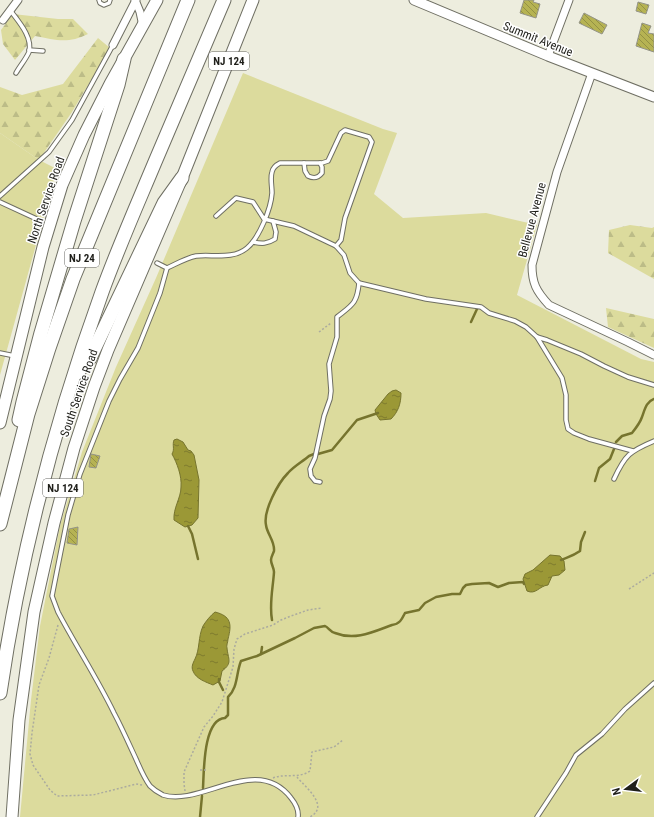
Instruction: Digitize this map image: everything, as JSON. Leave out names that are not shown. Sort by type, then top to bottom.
[{"type":"highway","name":"NJ 24","points":[[0,522],[28,414],[73,279],[188,0]]},
{"type":"highway","name":"NJ 24","points":[[0,693],[15,602],[29,537],[73,377],[103,291],[129,225],[224,0]]},
{"type":"highway","points":[[0,522],[22,402],[79,206],[118,85],[124,59]]},
{"type":"highway","points":[[73,377],[90,358],[164,203],[182,178]]},
{"type":"main road","name":"North Service Road","points":[[0,424],[43,247],[62,185],[84,135],[157,0]]},
{"type":"main road","name":"South Service Road","points":[[12,817],[19,720],[34,612],[54,523],[74,448],[108,350],[182,178],[253,0]]},
{"type":"street","points":[[3,20],[18,0]]},
{"type":"street","points":[[135,0],[140,12],[143,26]]},
{"type":"street","points":[[113,45],[135,0]]},
{"type":"street","name":"Summit Avenue","points":[[414,0],[548,56],[654,97]]},
{"type":"street","points":[[548,56],[569,0]]},
{"type":"street","name":"Bellevue Avenue","points":[[592,73],[557,172],[532,265],[532,278],[539,294],[549,305],[654,355]]},
{"type":"lane","points":[[99,0],[100,3],[104,5],[109,3],[110,0]]},
{"type":"lane","points":[[10,10],[24,29],[28,38],[29,50],[16,73]]},
{"type":"lane","points":[[0,196],[48,152],[72,120],[113,45]]},
{"type":"lane","points":[[29,50],[43,51]]},
{"type":"lane","points":[[302,817],[299,815],[293,800],[286,792],[264,781],[241,781],[174,797],[161,794],[151,787],[114,712],[61,618],[52,596],[68,515],[80,474],[109,401],[138,348],[158,298],[167,268],[196,256],[236,254],[246,249],[253,242],[269,210],[272,194],[271,173],[274,166],[280,163],[320,163],[328,161],[341,133],[345,130],[369,137],[372,142],[345,218],[341,240],[336,246]]},
{"type":"lane","points":[[304,163],[305,171],[308,176],[313,178],[322,173],[320,163]]},
{"type":"lane","points":[[216,216],[236,198],[253,202],[264,219],[294,226],[336,246],[344,255],[350,273],[359,283],[426,299],[480,308],[489,313],[516,321],[526,327],[537,337],[562,378],[566,394],[566,420],[568,428],[574,433],[589,439],[633,452]]},
{"type":"lane","points":[[0,202],[40,221]]},
{"type":"lane","points":[[253,242],[260,244],[269,243],[275,239],[276,232],[273,221]]},
{"type":"lane","points":[[157,263],[167,268]]},
{"type":"lane","points":[[320,482],[315,481],[311,476],[310,469],[315,458],[324,416],[330,399],[331,391],[329,364],[337,337],[337,318],[353,306],[358,294],[359,283]]},
{"type":"lane","points":[[537,337],[581,354],[628,377],[654,385]]},
{"type":"lane","points":[[0,353],[16,356]]},
{"type":"lane","points":[[614,479],[624,459],[633,452],[654,442]]},
{"type":"lane","points":[[537,817],[576,755],[602,734],[625,709],[654,682]]},
{"type":"path","points":[[319,332],[337,318]]},
{"type":"path","points":[[629,589],[654,573]]},
{"type":"path","points":[[186,795],[184,772],[204,727],[222,702],[233,667],[234,649],[237,639],[245,634],[273,625],[291,616],[308,610],[322,608]]},
{"type":"path","points":[[61,618],[47,665],[39,685],[30,754],[33,765],[50,790],[57,796],[93,795],[136,784],[149,785]]},
{"type":"path","points":[[264,781],[279,776],[304,776],[310,771],[312,752],[334,747],[343,740]]},
{"type":"path","points":[[200,770],[208,770]]},
{"type":"path","points":[[297,776],[317,800],[318,809],[316,814],[310,817]]},
{"type":"green space","points":[[13,14],[58,19],[73,19],[88,34],[68,40],[56,40],[35,36],[15,60],[3,44],[1,30]]},
{"type":"green space","points":[[98,38],[110,48],[72,112],[39,160],[0,133],[0,87],[22,95],[63,84]]},
{"type":"green space","points":[[243,73],[383,129],[397,133],[374,194],[403,218],[486,213],[537,225],[517,295],[641,359],[654,362],[654,817],[20,817],[31,700],[40,626],[60,526],[82,452],[116,367],[156,278]]},
{"type":"green space","points":[[0,133],[39,160],[57,169],[0,375]]},
{"type":"green space","points":[[630,225],[654,227],[654,279],[608,253],[609,230]]},
{"type":"green space","points":[[606,308],[654,319],[654,348],[608,327]]},
{"type":"water","points":[[396,390],[401,393],[400,404],[396,414],[391,419],[380,420],[375,410],[388,394]]},
{"type":"water","points":[[177,439],[183,442],[188,450],[194,455],[199,480],[198,518],[192,525],[185,527],[174,520],[181,487],[179,470],[172,454],[174,440]]},
{"type":"water","points":[[550,555],[560,556],[564,561],[565,570],[559,575],[552,576],[548,585],[533,592],[527,591],[523,579],[525,574],[533,570]]},
{"type":"water","points":[[215,612],[227,618],[230,629],[227,646],[229,663],[228,666],[222,671],[220,681],[213,685],[196,676],[192,670],[192,666],[197,655],[200,634],[203,626]]},
{"type":"building","points":[[524,0],[534,0],[533,2],[540,4],[536,18],[520,13]]},
{"type":"building","points":[[638,2],[649,5],[646,14],[636,11]]},
{"type":"building","points":[[584,13],[607,25],[602,34],[579,23]]},
{"type":"building","points":[[642,23],[651,26],[648,33],[654,34],[654,52],[636,46]]},
{"type":"building","points":[[91,454],[100,456],[96,468],[89,467]]},
{"type":"building","points":[[78,527],[77,545],[67,543],[69,529]]},
{"type":"waterway","points":[[471,322],[477,309]]},
{"type":"waterway","points":[[616,442],[622,436],[632,433],[640,421],[647,404],[654,399]]},
{"type":"waterway","points":[[318,454],[332,450],[357,420],[378,413]]},
{"type":"waterway","points":[[595,481],[599,468],[610,459],[614,449]]},
{"type":"waterway","points":[[272,620],[271,602],[274,572],[271,560],[274,547],[266,525],[267,512],[272,498],[284,478],[295,466],[314,454]]},
{"type":"waterway","points":[[188,526],[192,534],[198,559]]},
{"type":"waterway","points":[[561,560],[580,551],[581,542],[585,532]]},
{"type":"waterway","points":[[203,788],[206,747],[209,736],[212,727],[228,715],[228,697],[234,689],[241,661],[257,656],[314,628],[325,626],[333,632],[350,636],[371,633],[397,624],[405,613],[419,610],[425,603],[436,597],[460,594],[466,585],[489,583],[498,587],[509,583],[523,582],[524,584]]},
{"type":"waterway","points":[[261,654],[262,647]]},
{"type":"waterway","points":[[219,679],[223,690]]},
{"type":"waterway","points":[[200,817],[202,796]]}]
